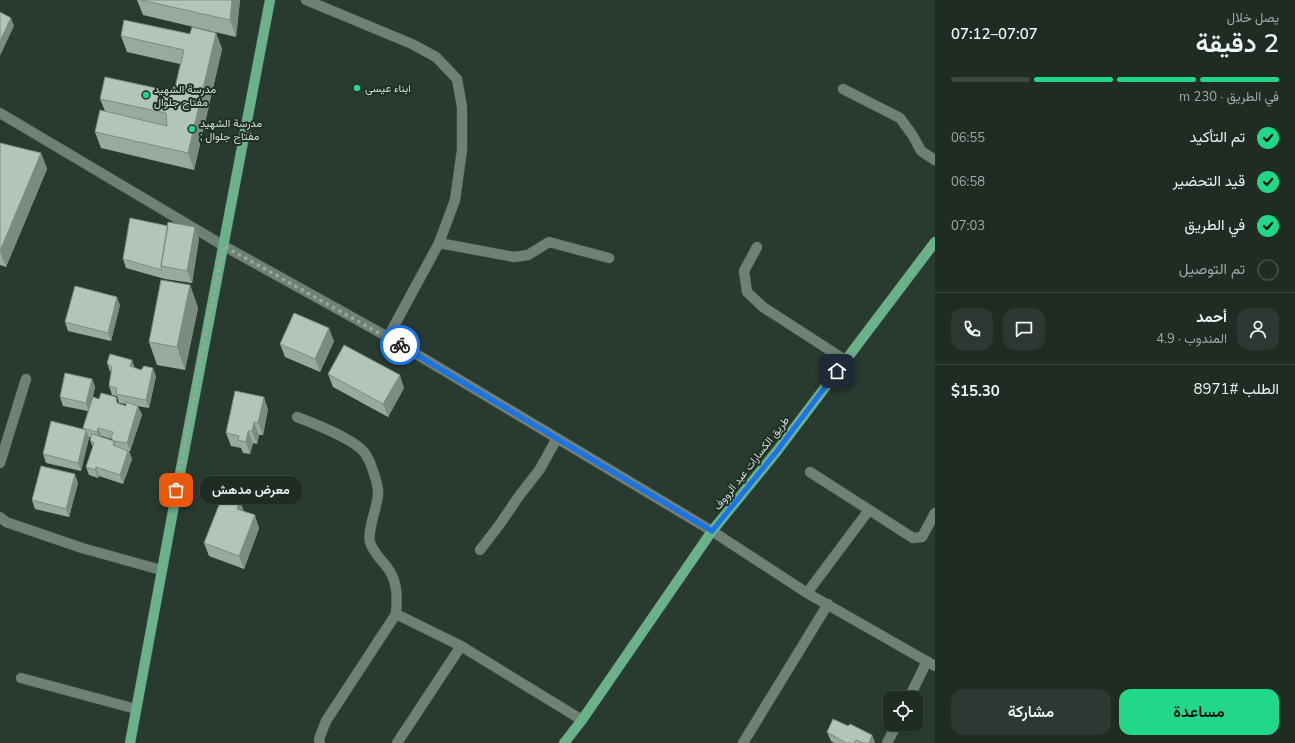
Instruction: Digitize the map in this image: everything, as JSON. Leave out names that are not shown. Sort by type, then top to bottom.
[{"type":"main road","points":[[130,743],[208,322],[224,246],[270,0]]},
{"type":"main road","name":"طريق الكسارات عبد الرووف","points":[[564,743],[582,720],[712,531],[777,451],[935,242]]},
{"type":"street","points":[[306,0],[412,44],[436,56],[457,79],[462,107],[462,150],[455,200],[439,243],[388,337]]},
{"type":"street","points":[[843,89],[900,118],[913,136],[921,152],[935,160]]},
{"type":"street","points":[[0,113],[224,246],[388,337],[712,531],[807,593],[931,664],[914,691]]},
{"type":"street","points":[[439,243],[514,258],[528,255],[549,242],[609,258]]},
{"type":"street","points":[[757,247],[744,271],[747,292],[763,307],[845,360]]},
{"type":"street","points":[[0,463],[26,379]]},
{"type":"street","points":[[297,417],[314,423],[351,442],[364,452],[377,481],[378,494],[369,541],[373,549],[390,571],[397,592],[396,614],[326,721],[319,739],[320,743]]},
{"type":"street","points":[[480,550],[540,469],[557,438]]},
{"type":"street","points":[[810,472],[913,538],[922,537],[935,513]]},
{"type":"street","points":[[807,593],[869,510]]},
{"type":"street","points":[[0,518],[6,522],[82,548],[162,570]]},
{"type":"street","points":[[744,743],[828,604]]},
{"type":"street","points":[[396,614],[461,646],[582,720]]},
{"type":"street","points":[[397,743],[461,646]]},
{"type":"street","points":[[21,678],[136,709]]},
{"type":"street","points":[[887,743],[893,731]]},
{"type":"building","points":[[141,0],[232,0],[230,20]]},
{"type":"building","points":[[0,12],[11,18],[0,41]]},
{"type":"building","points":[[124,20],[190,34],[192,27],[216,33],[188,153],[95,132],[100,110],[167,126],[166,113],[100,99],[105,77],[174,92],[184,50],[121,36]]},
{"type":"building","points":[[0,143],[41,153],[0,251]]},
{"type":"building","points":[[130,218],[168,226],[161,266],[162,270],[123,259]]},
{"type":"building","points":[[168,222],[195,227],[187,271],[161,266]]},
{"type":"building","points":[[161,280],[190,285],[177,347],[149,342]]},
{"type":"building","points":[[75,286],[117,297],[108,333],[65,322]]},
{"type":"building","points":[[294,313],[329,328],[315,359],[280,344]]},
{"type":"building","points":[[344,345],[400,375],[383,404],[328,374]]},
{"type":"building","points":[[110,354],[132,360],[130,366],[141,370],[144,366],[153,368],[146,400],[116,394],[117,388],[109,386],[112,367],[107,363]]},
{"type":"building","points":[[65,373],[92,379],[86,403],[60,397]]},
{"type":"building","points":[[235,391],[264,397],[258,423],[254,422],[252,431],[248,431],[246,442],[238,440],[239,436],[226,433]]},
{"type":"building","points":[[101,393],[116,397],[117,403],[126,406],[126,402],[138,406],[127,443],[114,441],[111,438],[113,432],[98,428],[97,432],[83,428],[93,397],[99,399]]},
{"type":"building","points":[[51,421],[86,430],[78,463],[43,454]]},
{"type":"building","points":[[92,434],[114,441],[113,445],[128,451],[120,475],[96,467],[95,470],[86,467],[94,443],[90,440]]},
{"type":"building","points":[[41,466],[75,474],[66,509],[32,500]]},
{"type":"building","points":[[223,495],[240,501],[237,509],[255,515],[239,556],[204,543]]},
{"type":"building","points":[[833,719],[848,726],[850,724],[872,735],[869,743],[856,740],[854,743],[846,743],[827,732]]},
{"type":"way so far","points":[[176,490],[224,246],[400,345]]},
{"type":"place","name":"ابناء عيسى","points":[[357,88]]},
{"type":"place","name":"مدرسة الشهيد مفتاح جلوال","points":[[146,95]]},
{"type":"place","name":"مدرسة الشهيد ; مفتاح جلوال","points":[[192,129]]},
{"type":"place","name":"معرض مدهش","points":[[176,490]]},
{"type":"route","points":[[400,345],[712,531],[777,451],[837,371]]}]
